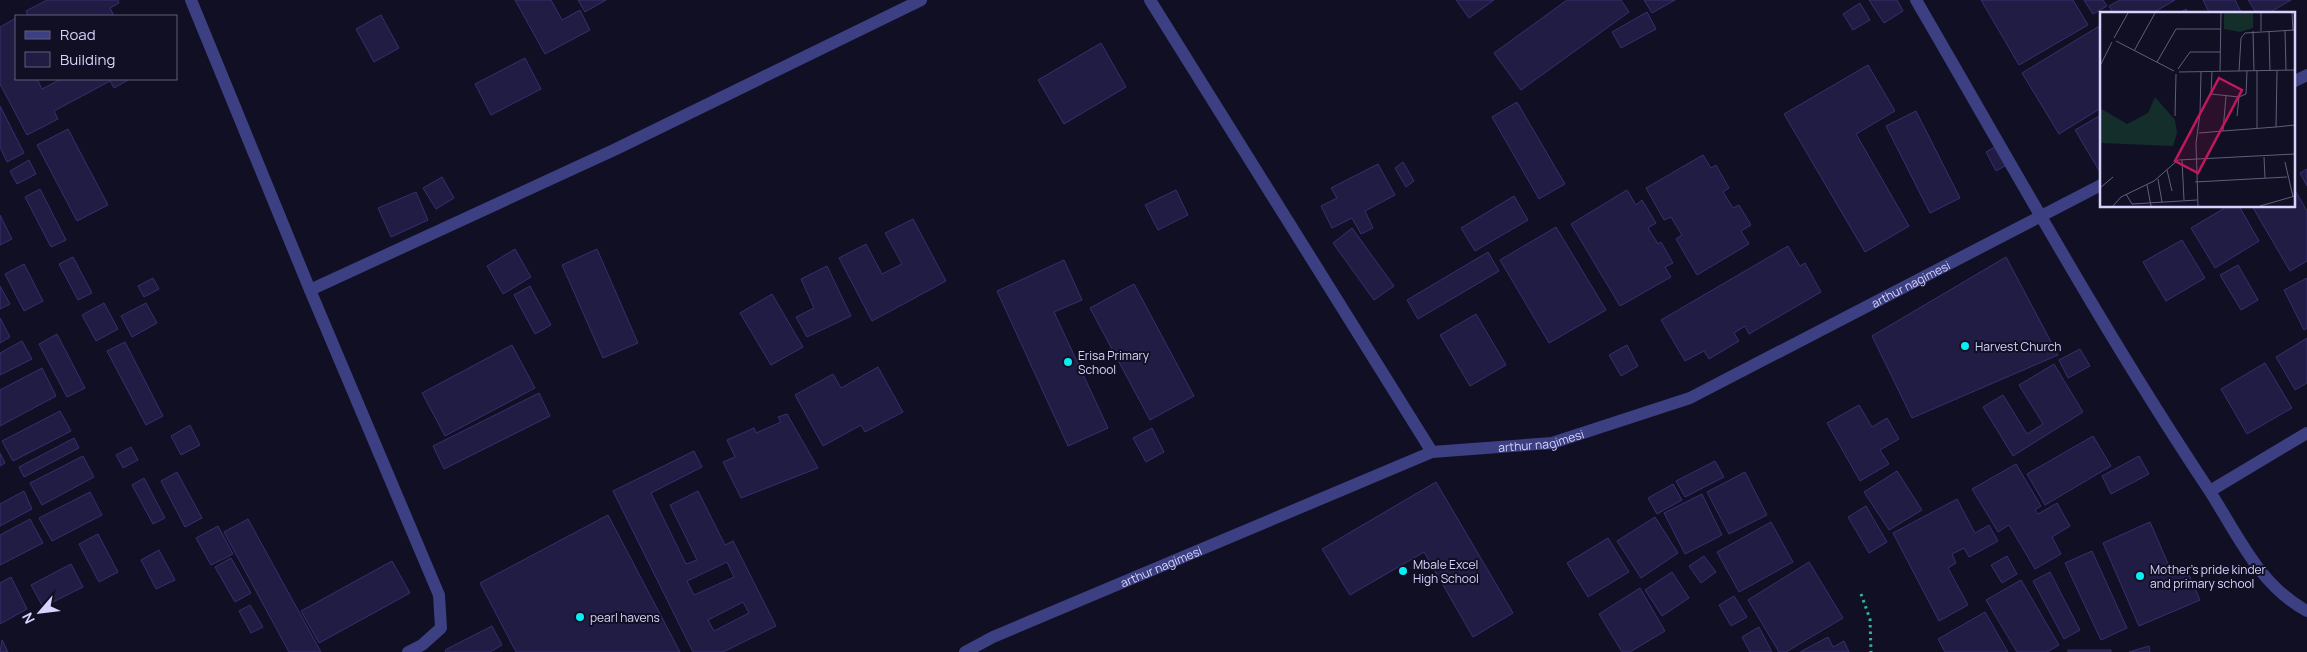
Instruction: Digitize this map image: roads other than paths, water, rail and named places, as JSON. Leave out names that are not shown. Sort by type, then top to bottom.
[{"type":"street","points":[[191,0],[310,290],[439,594],[440,628],[422,645],[408,652]]},
{"type":"street","points":[[310,290],[616,150],[921,0]]},
{"type":"street","points":[[1150,0],[1432,452]]},
{"type":"street","points":[[1916,0],[2155,410],[2262,574],[2290,602],[2307,611]]},
{"type":"street","points":[[2294,82],[2307,75]]},
{"type":"street","name":"arthur nagimesi","points":[[965,652],[993,637],[1432,452],[1552,443],[1690,398],[2100,185]]},
{"type":"street","points":[[2210,492],[2307,433]]},
{"type":"place","name":"Harvest Church","points":[[1965,346]]},
{"type":"place","name":"Erisa Primary School","points":[[1068,362]]},
{"type":"place","name":"Mbale Excel High School","points":[[1403,571]]},
{"type":"place","name":"Mother's pride kinder and primary school","points":[[2140,576]]},
{"type":"place","name":"pearl havens","points":[[580,617]]}]
